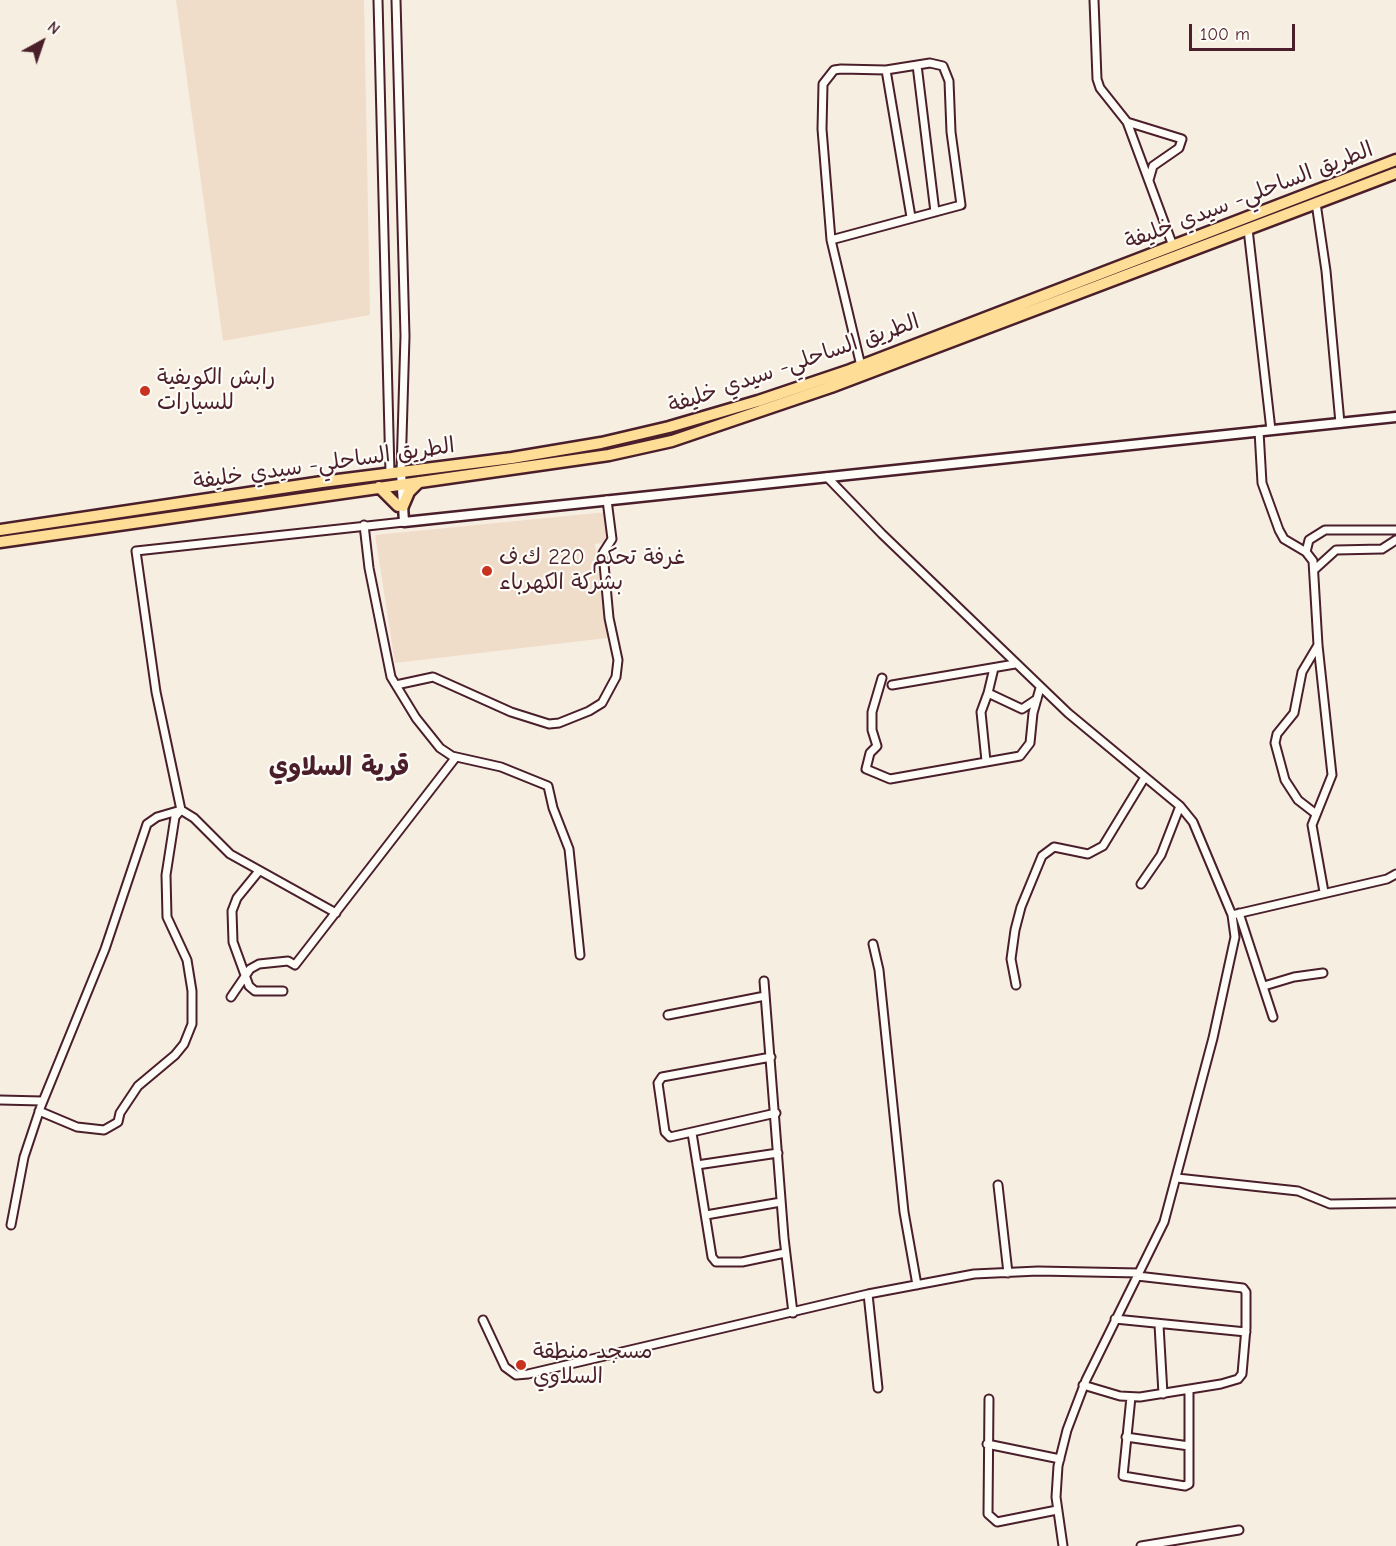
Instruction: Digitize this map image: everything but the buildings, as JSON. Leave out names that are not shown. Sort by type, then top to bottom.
[{"type":"highway","name":"الطريق الساحلي- سيدي خليفة","points":[[0,530],[601,443],[718,413],[861,366],[1396,160]]},
{"type":"highway","points":[[0,542],[609,455],[714,429],[1396,173]]},
{"type":"highway","points":[[379,487],[402,512],[410,492],[418,482]]},
{"type":"street","points":[[378,0],[395,472],[402,512]]},
{"type":"street","points":[[395,472],[405,336],[396,0]]},
{"type":"street","points":[[1094,0],[1097,79],[1100,88],[1127,122],[1173,246]]},
{"type":"street","points":[[831,240],[911,217],[956,208],[961,202],[951,132],[949,81],[943,66],[937,63],[886,69],[834,70],[823,84],[822,129],[831,240],[861,366]]},
{"type":"street","points":[[917,64],[935,212]]},
{"type":"street","points":[[886,69],[911,217]]},
{"type":"street","points":[[1127,122],[1182,139],[1179,148],[1153,166],[1149,180]]},
{"type":"street","points":[[1316,204],[1326,271],[1340,423]]},
{"type":"street","points":[[1248,229],[1271,430]]},
{"type":"street","points":[[336,913],[230,854],[194,818],[181,810],[156,692],[136,550],[364,525],[402,512],[607,500],[1396,417]]},
{"type":"street","points":[[1259,431],[1262,483],[1275,519],[1284,539],[1306,552],[1313,561],[1318,645],[1332,775],[1312,825],[1324,892]]},
{"type":"street","points":[[827,477],[1040,688],[1180,806],[1193,822],[1236,914],[1264,986],[1273,1017]]},
{"type":"street","points":[[396,685],[432,677],[511,712],[549,724],[559,723],[602,703],[616,677],[618,660],[609,618],[603,554],[612,538],[607,500]]},
{"type":"street","points":[[364,525],[382,644],[396,685],[432,739],[440,748],[456,757],[501,767],[548,786],[553,808],[568,849],[580,956]]},
{"type":"street","points":[[1306,552],[1309,540],[1326,530],[1396,530]]},
{"type":"street","points":[[1314,570],[1336,550],[1382,549],[1396,540]]},
{"type":"street","points":[[1317,814],[1298,800],[1285,780],[1275,743],[1276,734],[1294,713],[1302,672],[1318,645]]},
{"type":"street","points":[[892,684],[1015,664]]},
{"type":"street","points":[[986,761],[981,712],[994,668]]},
{"type":"street","points":[[882,678],[872,712],[872,730],[877,746],[870,753],[866,769],[890,779],[1012,758],[1025,753],[1030,743],[1040,688]]},
{"type":"street","points":[[988,693],[1022,709],[1037,699]]},
{"type":"street","points":[[231,997],[250,969],[259,964],[288,961],[296,965],[456,757]]},
{"type":"street","points":[[1016,985],[1011,959],[1015,930],[1042,856],[1054,847],[1088,854],[1103,846],[1145,777]]},
{"type":"street","points":[[1141,884],[1161,855],[1180,806]]},
{"type":"street","points":[[11,1226],[24,1157],[42,1101],[105,949],[144,829],[157,817],[181,810]]},
{"type":"street","points":[[39,1112],[76,1127],[104,1130],[118,1122],[120,1113],[138,1086],[175,1055],[184,1044],[192,1024],[192,991],[187,960],[167,917],[166,875],[175,817],[181,810]]},
{"type":"street","points":[[259,871],[237,898],[232,911],[233,942],[249,986],[255,991],[284,991]]},
{"type":"street","points":[[1236,914],[1387,879],[1396,874]]},
{"type":"street","points":[[1063,1546],[1057,1510],[1060,1459],[1073,1408],[1164,1222],[1232,958],[1236,914]]},
{"type":"street","points":[[873,944],[879,969],[904,1212],[917,1285]]},
{"type":"street","points":[[1264,986],[1294,977],[1323,973]]},
{"type":"street","points":[[764,981],[776,1113],[785,1253],[794,1313]]},
{"type":"street","points":[[668,1015],[765,996]]},
{"type":"street","points":[[771,1057],[659,1079],[667,1136],[692,1133],[776,1113]]},
{"type":"street","points":[[0,1100],[42,1101]]},
{"type":"street","points":[[692,1133],[712,1257],[716,1262],[742,1262],[785,1253]]},
{"type":"street","points":[[697,1165],[778,1153]]},
{"type":"street","points":[[1177,1178],[1298,1191],[1330,1204],[1396,1203]]},
{"type":"street","points":[[998,1185],[1008,1273]]},
{"type":"street","points":[[706,1215],[781,1202]]},
{"type":"street","points":[[483,1320],[505,1367],[516,1375],[794,1313],[868,1294],[974,1274],[1138,1274],[1186,1283],[1239,1286],[1246,1292],[1244,1367],[1238,1379],[1189,1390],[1131,1396],[1120,1396],[1083,1385]]},
{"type":"street","points":[[868,1294],[878,1388]]},
{"type":"street","points":[[1115,1319],[1246,1332]]},
{"type":"street","points":[[1159,1325],[1163,1394]]},
{"type":"street","points":[[1131,1396],[1123,1476],[1185,1486],[1189,1484],[1190,1478],[1189,1390]]},
{"type":"street","points":[[989,1399],[988,1514],[997,1522],[1057,1510]]},
{"type":"street","points":[[1126,1437],[1189,1446]]},
{"type":"street","points":[[987,1444],[1060,1459]]},
{"type":"street","points":[[1141,1546],[1172,1543],[1239,1530]]},
{"type":"shaded area","points":[[176,0],[364,0],[370,315],[223,341]]},
{"type":"shaded area","points":[[607,512],[610,542],[595,544],[607,638],[395,663],[375,535]]},
{"type":"place","name":"رابش الكويفية للسيارات","points":[[145,391]]},
{"type":"place","name":"غرفة تحكم 220 ك.ف بشركة الكهرباء","points":[[487,571]]},
{"type":"place","name":"مسجد منطقة السلاوي","points":[[521,1365]]},
{"type":"district","name":"قرية السلاوي","points":[[339,768]]}]
